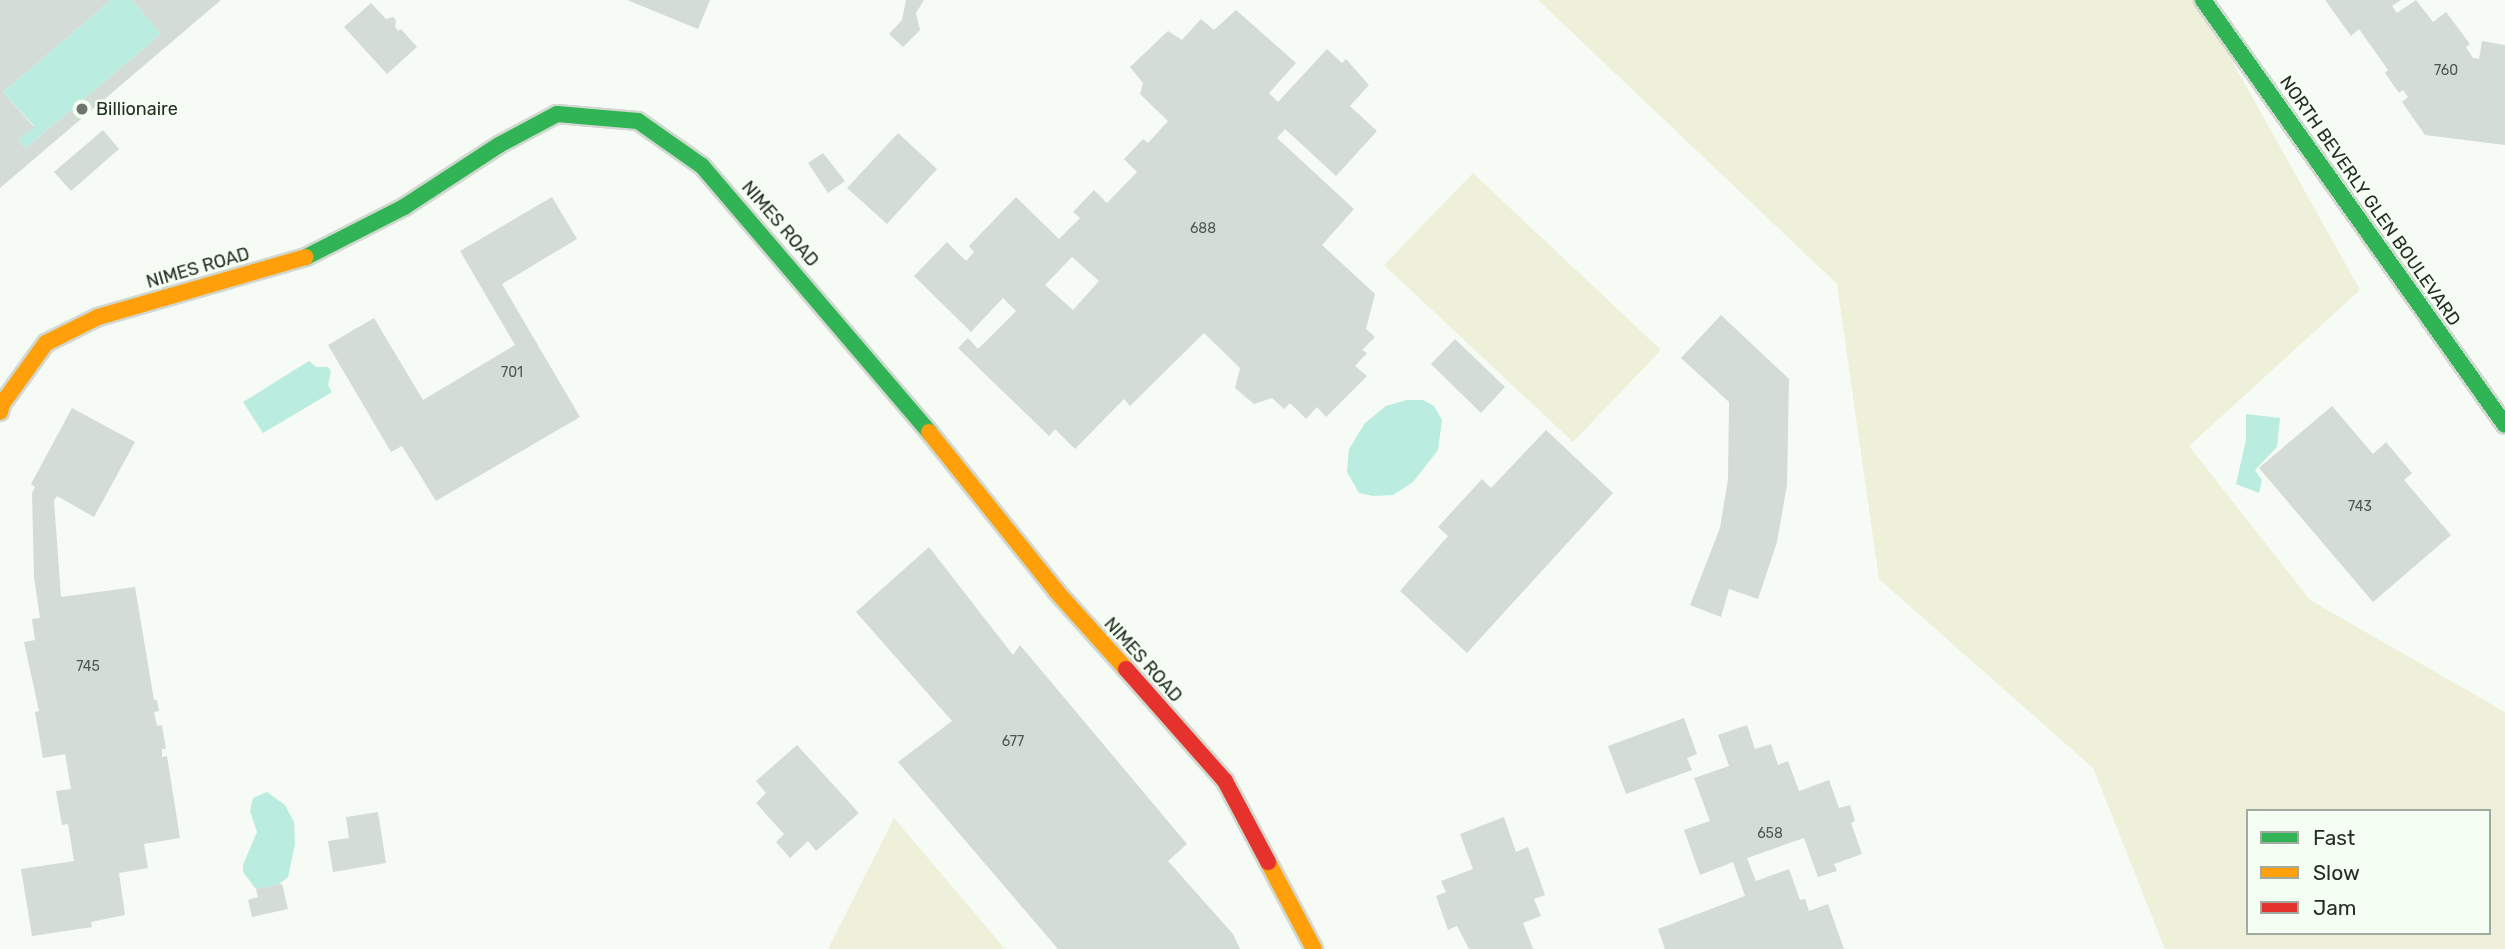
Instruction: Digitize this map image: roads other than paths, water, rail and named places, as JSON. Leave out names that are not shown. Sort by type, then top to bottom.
[{"type":"street","name":"NORTH BEVERLY GLEN BOULEVARD","points":[[2203,0],[2505,425]]},
{"type":"street","name":"NIMES ROAD","points":[[0,412],[2,404],[46,343],[98,317],[306,257],[404,207],[499,145],[557,114],[638,121],[702,166],[908,405],[1057,592],[1225,781],[1314,949]]},
{"type":"place","name":"Billionaire","points":[[82,109]]}]
